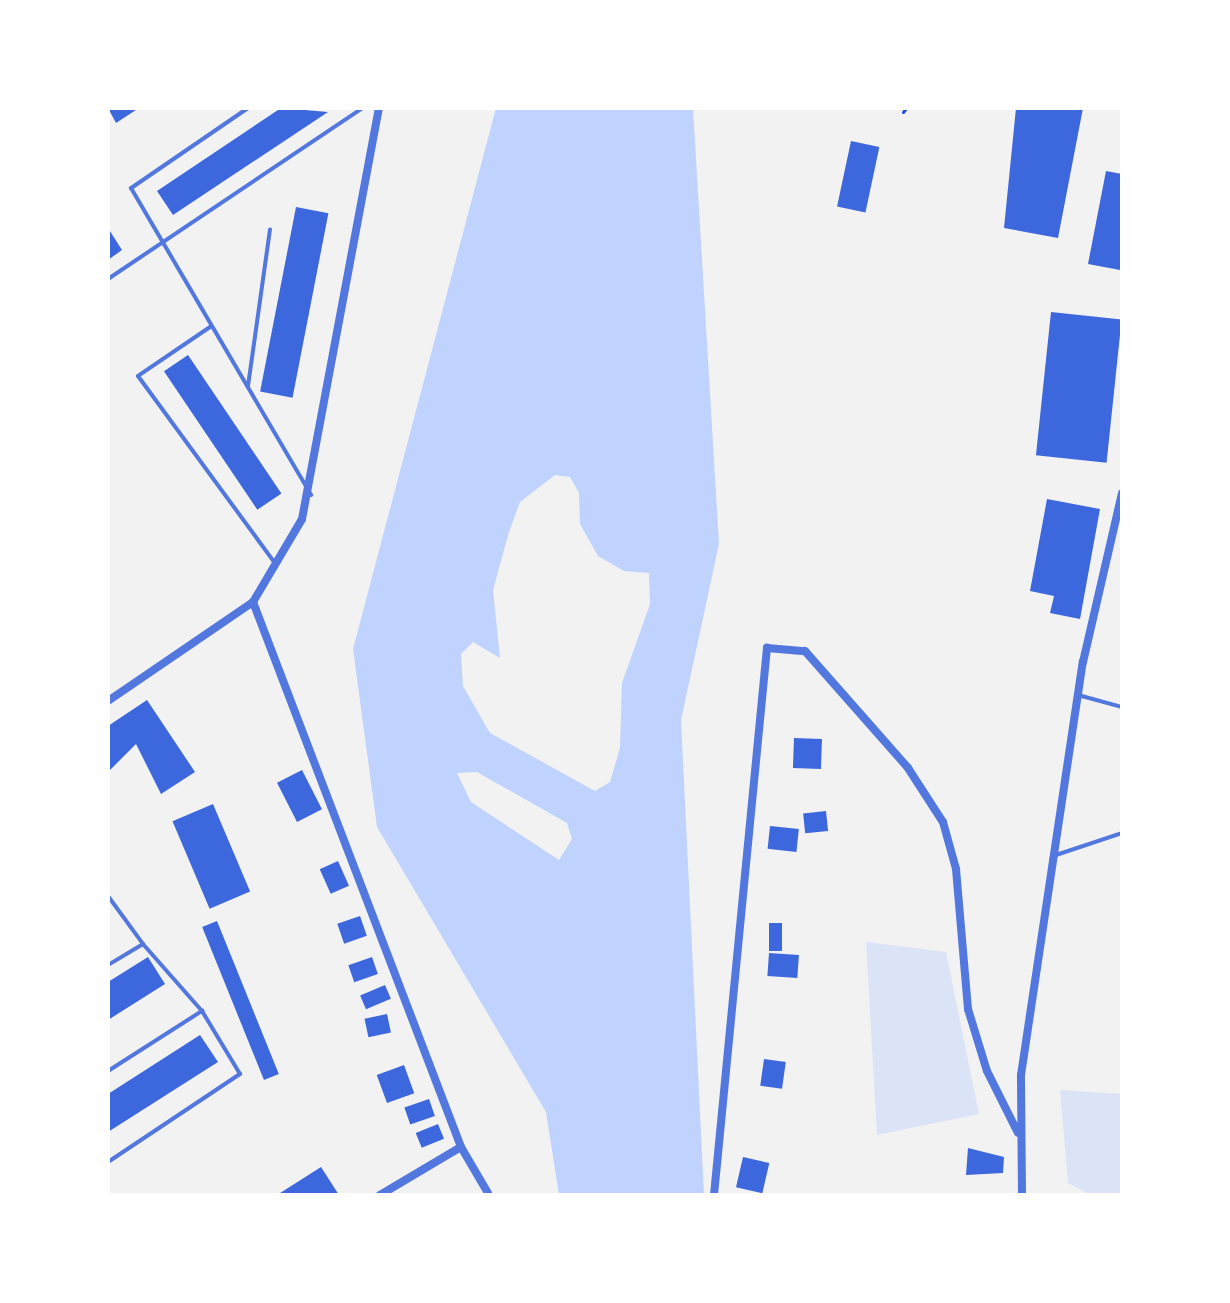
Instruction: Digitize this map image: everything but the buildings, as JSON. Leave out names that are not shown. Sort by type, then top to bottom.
[{"type":"street","points":[[108,701],[253,602],[277,567],[311,495],[379,108]]},
{"type":"street","points":[[1022,1195],[1018,1133],[1054,856],[1078,695],[1122,493]]},
{"type":"street","points":[[253,602],[461,1147],[489,1195]]},
{"type":"street","points":[[714,1195],[767,648],[805,651],[908,768],[943,822],[956,869],[968,1009],[987,1071],[1018,1133]]},
{"type":"street","points":[[380,1195],[461,1147]]},
{"type":"lane","points":[[248,108],[131,188],[160,245],[311,495]]},
{"type":"lane","points":[[108,279],[362,108]]},
{"type":"lane","points":[[248,389],[270,230]]},
{"type":"lane","points":[[210,327],[138,376],[277,567]]},
{"type":"lane","points":[[1078,695],[1122,707]]},
{"type":"lane","points":[[1054,856],[1122,833]]},
{"type":"lane","points":[[108,896],[143,944],[202,1011],[240,1074],[108,1162]]},
{"type":"lane","points":[[108,965],[143,944]]},
{"type":"lane","points":[[108,1071],[202,1011]]},
{"type":"shaded area","points":[[866,942],[946,952],[979,1114],[877,1135]]},
{"type":"shaded area","points":[[1060,1090],[1122,1094],[1122,1195],[1091,1195],[1068,1183]]},
{"type":"water","points":[[496,108],[693,108],[719,544],[681,720],[704,1195],[559,1195],[546,1112],[377,827],[353,649]],"holes":[[[555,475],[570,477],[579,493],[580,524],[598,556],[624,571],[649,573],[650,604],[622,683],[620,748],[610,782],[595,791],[490,733],[463,686],[461,654],[473,642],[500,658],[493,590],[509,532],[520,502]],[[477,772],[567,823],[572,839],[559,860],[471,802],[457,773]]]}]
